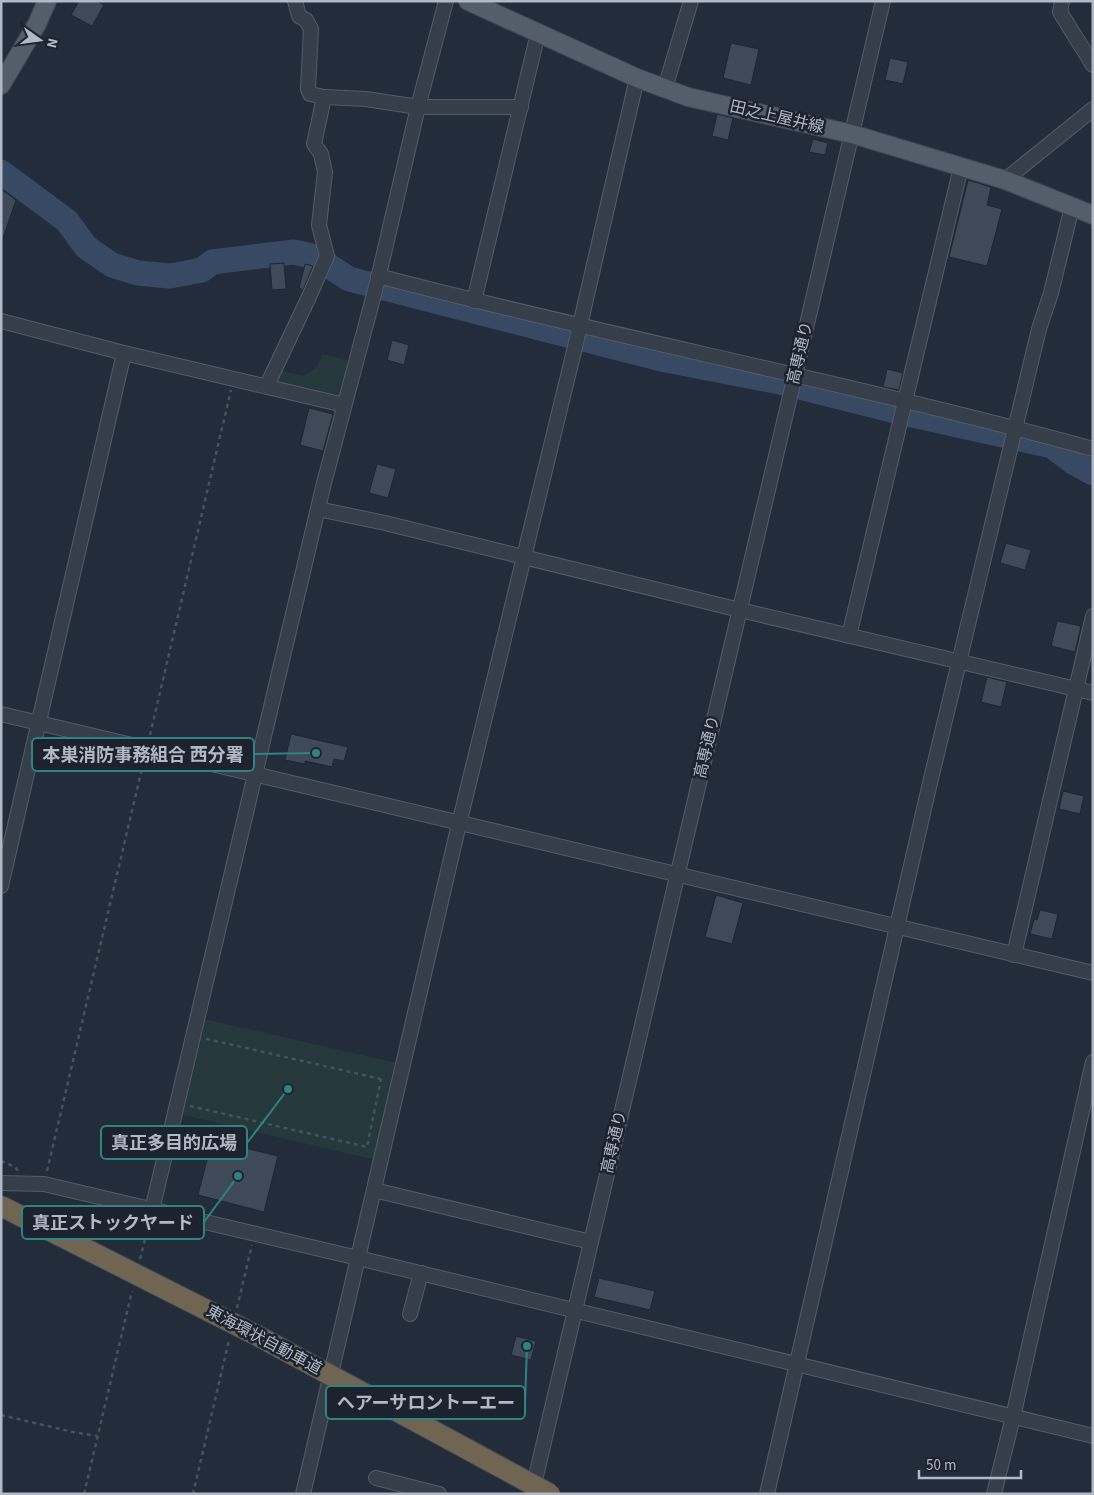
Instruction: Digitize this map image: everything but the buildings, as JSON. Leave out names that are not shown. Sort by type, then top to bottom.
[{"type":"highway","name":"東海環状自動車道","points":[[1,1206],[258,1336],[550,1494]]},
{"type":"main road","points":[[1,85],[47,1]]},
{"type":"main road","name":"田之上屋井線","points":[[468,1],[637,78],[688,97],[852,134],[1005,180],[1093,214]]},
{"type":"street","points":[[295,1],[299,16],[306,20],[311,29],[308,89],[310,94],[418,106],[521,107]]},
{"type":"street","points":[[152,1210],[318,509],[377,282],[418,106],[446,1]]},
{"type":"street","points":[[665,88],[691,1]]},
{"type":"street","name":"高専通り","points":[[531,1494],[882,1]]},
{"type":"street","points":[[1062,1],[1060,12],[1093,64]]},
{"type":"street","points":[[474,301],[538,33]]},
{"type":"street","points":[[303,1494],[459,824],[580,326],[637,78]]},
{"type":"street","points":[[268,387],[326,256],[319,225],[325,172],[320,154],[314,144],[324,97]]},
{"type":"street","points":[[1005,180],[1093,109]]},
{"type":"street","points":[[849,636],[962,167]]},
{"type":"street","points":[[767,1494],[959,661],[1012,449],[1015,428],[1072,207]]},
{"type":"street","points":[[377,282],[474,301],[905,401],[1093,449]]},
{"type":"street","points":[[1,320],[124,354],[344,405]]},
{"type":"street","points":[[1,886],[124,354]]},
{"type":"street","points":[[318,509],[385,523],[740,610],[1093,692]]},
{"type":"street","points":[[1014,955],[1093,616]]},
{"type":"street","points":[[1,714],[1093,973]]},
{"type":"street","points":[[994,1494],[1093,1062]]},
{"type":"street","points":[[1,1183],[44,1184],[421,1273],[1093,1436]]},
{"type":"street","points":[[374,1190],[591,1242]]},
{"type":"street","points":[[410,1314],[421,1273]]},
{"type":"street","points":[[376,1478],[439,1494]]},
{"type":"path","points":[[44,1184],[234,379]]},
{"type":"path","points":[[205,1048],[207,1039],[381,1078],[399,1084]]},
{"type":"path","points":[[192,1097],[190,1106],[367,1147],[381,1078]]},
{"type":"path","points":[[139,1266],[152,1210]]},
{"type":"path","points":[[236,1311],[254,1234]]},
{"type":"path","points":[[84,1494],[134,1284]]},
{"type":"path","points":[[193,1494],[229,1340]]},
{"type":"path","points":[[1,1415],[97,1436]]},
{"type":"shaded area","points":[[323,354],[350,361],[340,396],[279,384],[275,376],[279,370],[303,376],[317,367]]},
{"type":"shaded area","points":[[200,1018],[397,1063],[375,1160],[179,1114]]},
{"type":"waterway","points":[[1,172],[67,221],[86,247],[112,265],[138,273],[170,276],[202,270],[212,262],[294,252],[315,257],[349,279],[661,359],[780,382],[908,414],[1052,446],[1073,462],[1093,473]]},
{"type":"place","name":"本巣消防事務組合 西分署","points":[[316,753]]},
{"type":"place","name":"真正多目的広場","points":[[288,1089]]},
{"type":"place","name":"真正ストックヤード","points":[[238,1176]]},
{"type":"place","name":"ヘアーサロントーエー","points":[[527,1346]]}]
